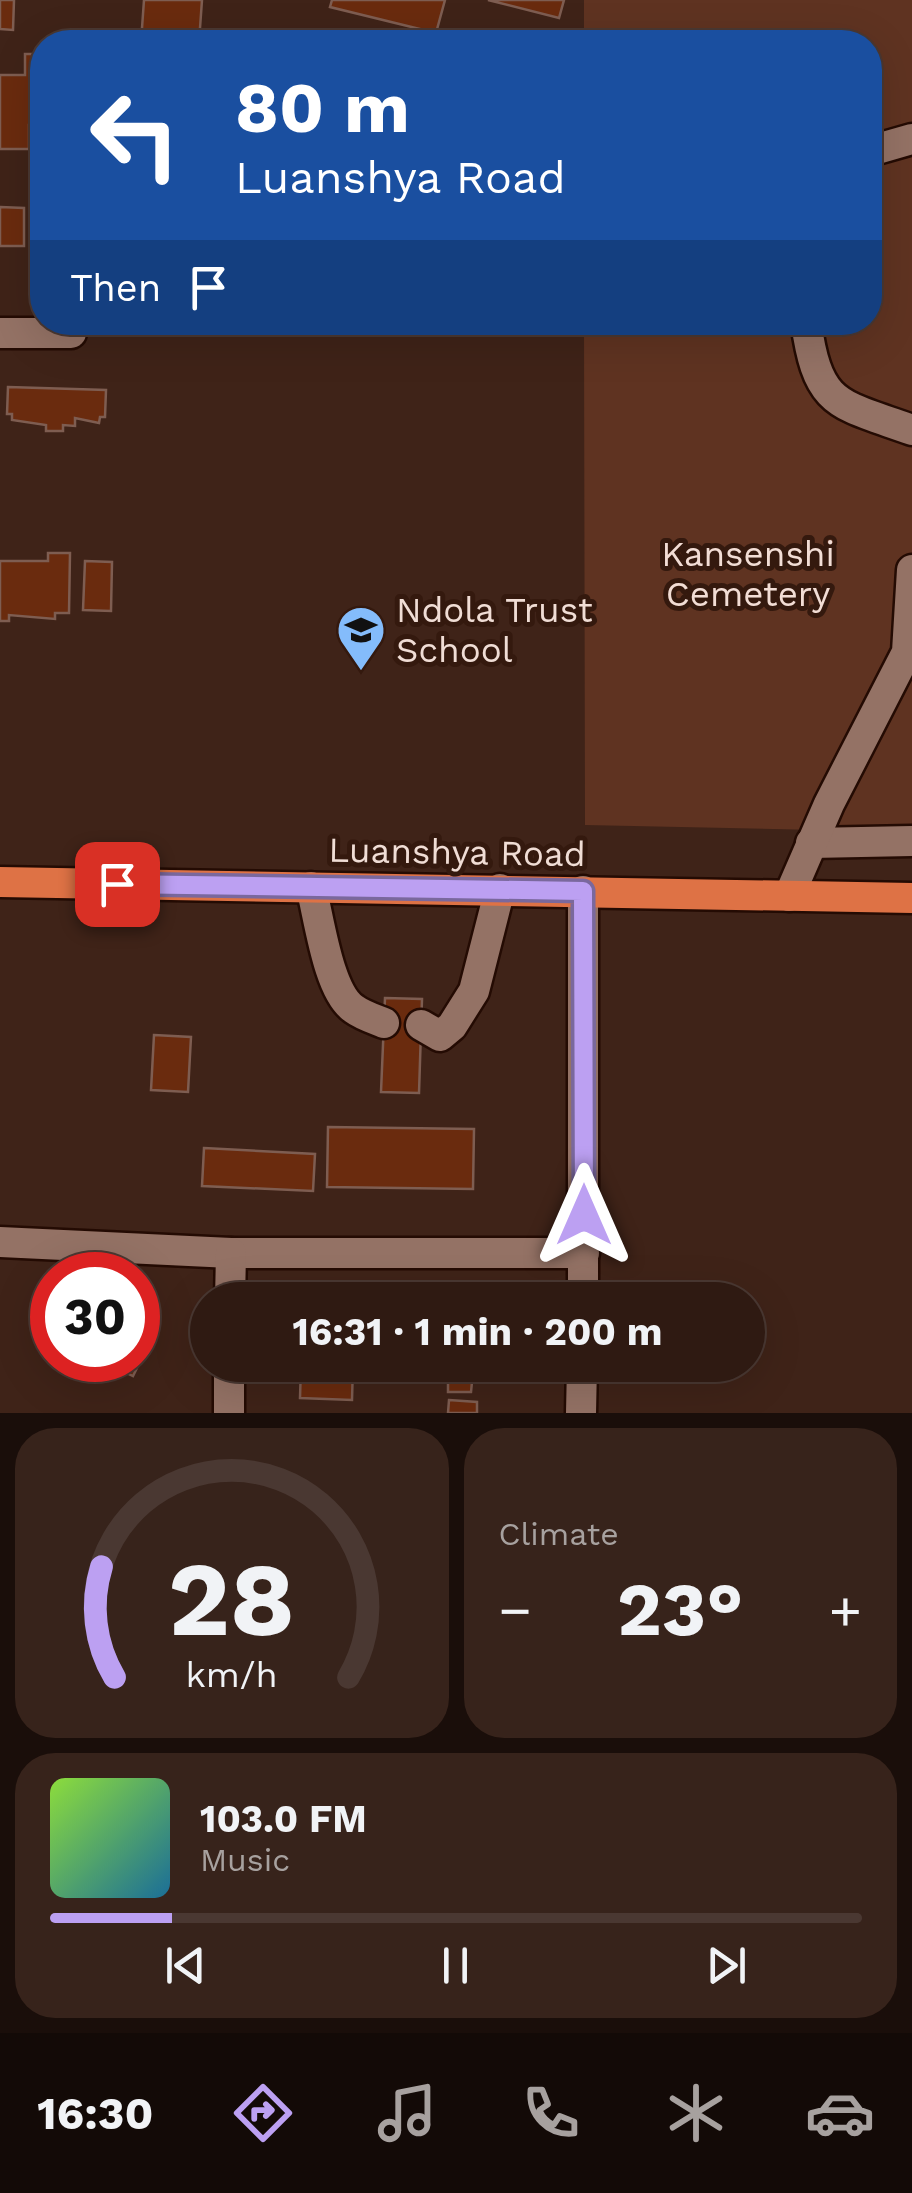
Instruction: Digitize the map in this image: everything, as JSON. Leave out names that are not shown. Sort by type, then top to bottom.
[{"type":"highway","name":"Luanshya Road","points":[[0,882],[912,898]]},
{"type":"street","points":[[882,147],[912,139]]},
{"type":"street","points":[[0,333],[30,333]]},
{"type":"street","points":[[808,335],[815,375],[830,396],[912,430]]},
{"type":"street","points":[[789,896],[811,843],[908,652],[912,570]]},
{"type":"street","points":[[811,843],[912,841]]},
{"type":"street","points":[[311,887],[333,977],[343,997],[351,1008],[384,1023]]},
{"type":"street","points":[[422,1025],[440,1036],[468,1003],[500,889]]},
{"type":"street","points":[[583,891],[583,1282]]},
{"type":"street","points":[[0,1242],[230,1252],[584,1253]]},
{"type":"street","points":[[230,1252],[230,1282]]},
{"type":"street","points":[[228,1413],[229,1382]]},
{"type":"street","points":[[581,1413],[582,1382]]},
{"type":"green space","name":"Kansenshi Cemetery","points":[[584,0],[912,0],[912,832],[585,825],[584,335],[882,335],[882,30],[584,30]]},
{"type":"building","points":[[0,0],[14,0],[13,30],[0,29]]},
{"type":"building","points":[[144,0],[202,0],[200,30],[142,30]]},
{"type":"building","points":[[332,0],[445,0],[437,30],[330,7]]},
{"type":"building","points":[[488,0],[564,0],[559,18]]},
{"type":"building","points":[[25,54],[30,54],[29,149],[0,149],[0,75],[25,75]]},
{"type":"building","points":[[0,207],[24,208],[24,246],[0,246]]},
{"type":"building","points":[[8,387],[106,390],[105,417],[100,417],[99,423],[75,418],[75,426],[63,425],[63,431],[46,431],[46,425],[12,420],[12,414],[7,414]]},
{"type":"building","points":[[48,553],[70,553],[69,613],[55,613],[55,619],[9,615],[9,621],[0,621],[0,561],[48,561]]},
{"type":"building","points":[[85,561],[112,562],[111,611],[83,610]]},
{"type":"building","points":[[385,998],[422,999],[419,1093],[381,1092]]},
{"type":"building","points":[[154,1035],[191,1037],[188,1092],[151,1090]]},
{"type":"building","points":[[328,1127],[474,1129],[473,1189],[327,1187]]},
{"type":"building","points":[[204,1148],[315,1154],[313,1191],[202,1186]]},
{"type":"building","points":[[300,1382],[353,1382],[352,1400],[300,1398]]},
{"type":"building","points":[[448,1382],[472,1382],[471,1392],[448,1392]]},
{"type":"building","points":[[449,1400],[477,1402],[477,1413],[448,1413]]},
{"type":"place","name":"Ndola Trust School","points":[[361,672]]},
{"type":"route","points":[[117,884],[583,891],[584,1215]]}]
